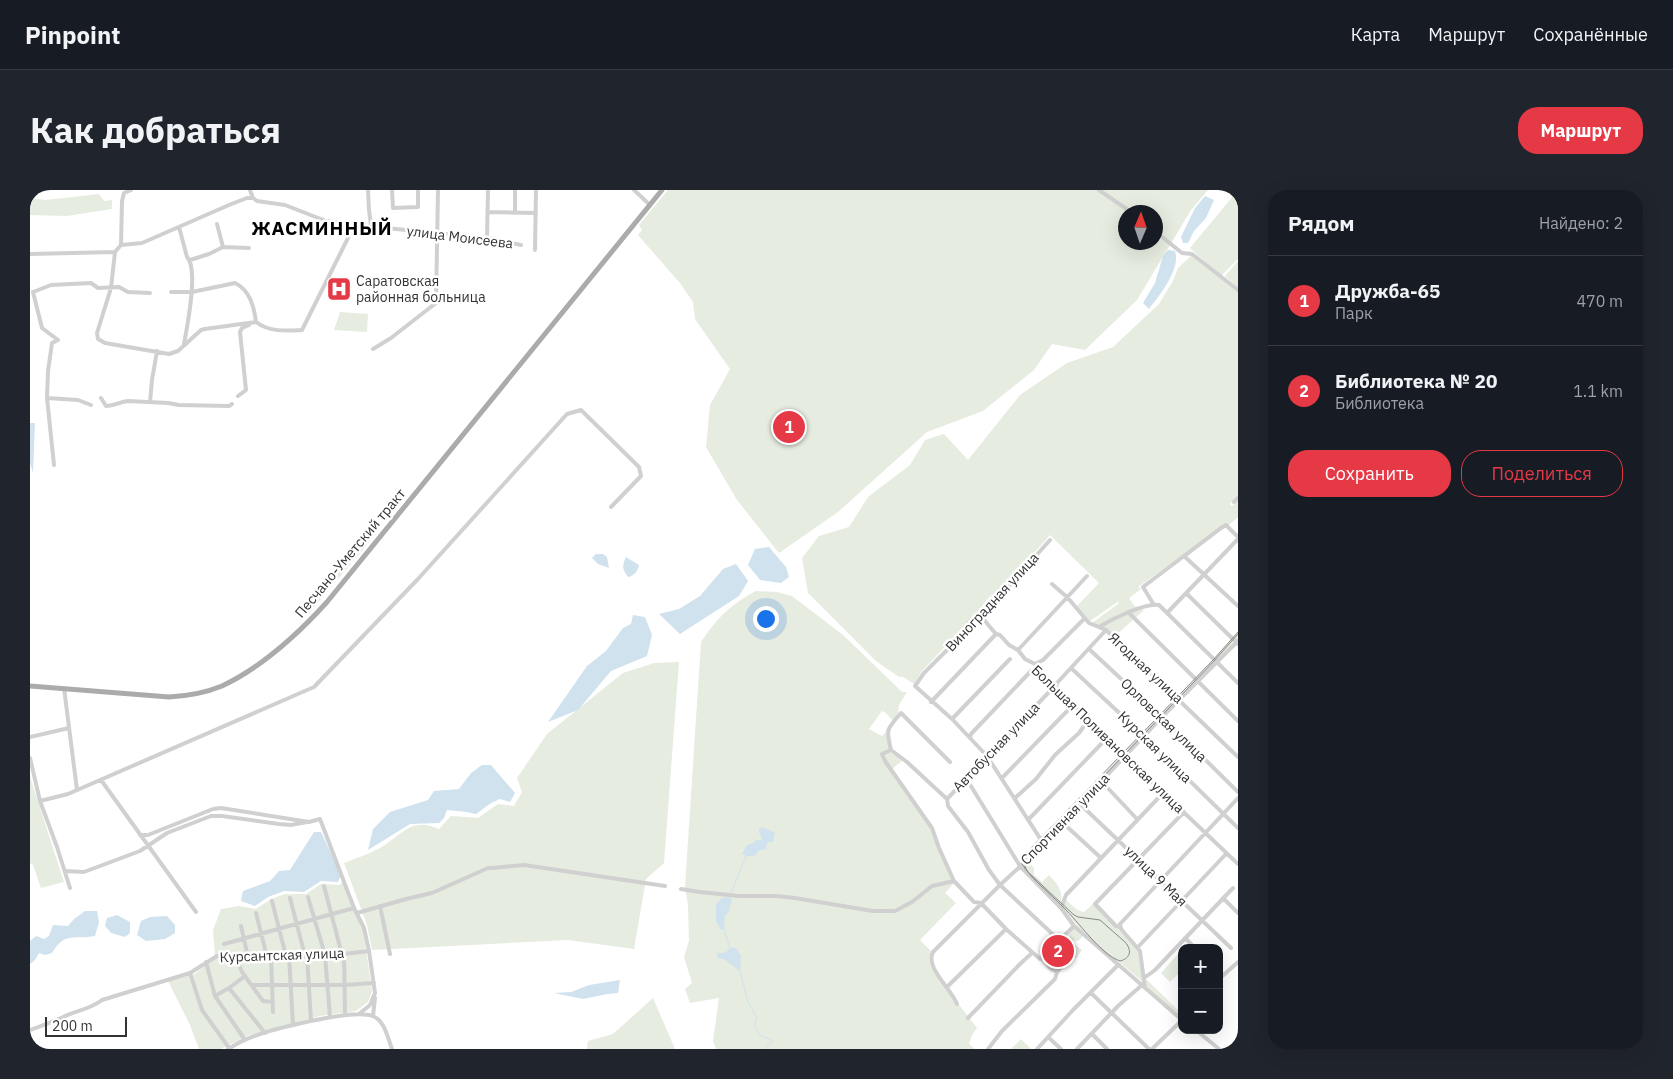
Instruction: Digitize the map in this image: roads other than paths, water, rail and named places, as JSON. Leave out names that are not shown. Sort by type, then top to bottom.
[{"type":"main road","name":"Песчано-Уметский тракт","points":[[30,686],[169,697],[188,696],[222,686],[287,642],[309,621],[336,590],[662,190]]},
{"type":"street","points":[[132,190],[124,193],[122,201],[120,245],[114,252],[111,288],[97,333],[98,339],[105,343],[169,354],[178,351],[201,330],[256,322],[281,331],[302,330],[355,224]]},
{"type":"street","points":[[120,245],[142,242],[229,205],[247,198],[253,198],[250,190]]},
{"type":"street","points":[[368,190],[371,226]]},
{"type":"street","points":[[392,190],[393,208],[418,207],[418,190]]},
{"type":"street","points":[[373,349],[391,338],[436,303],[438,190]]},
{"type":"street","points":[[487,238],[488,190]]},
{"type":"street","points":[[515,190],[515,213]]},
{"type":"street","points":[[535,250],[536,190]]},
{"type":"street","points":[[634,190],[650,205]]},
{"type":"street","points":[[1099,190],[1121,205]]},
{"type":"street","name":"улица Моисеева","points":[[253,198],[257,201],[285,205],[326,221],[487,238],[521,245]]},
{"type":"street","points":[[488,212],[536,213]]},
{"type":"street","points":[[217,224],[223,247]]},
{"type":"street","points":[[179,227],[187,257],[190,260],[192,292],[184,346]]},
{"type":"street","points":[[1163,238],[1182,253],[1192,254],[1238,290]]},
{"type":"street","points":[[190,260],[223,247],[249,248]]},
{"type":"street","points":[[30,254],[114,252]]},
{"type":"street","points":[[54,465],[47,398],[52,343],[58,340],[42,328],[32,292],[51,285],[91,283],[98,288],[120,287],[128,292],[150,293]]},
{"type":"street","points":[[171,292],[192,292],[235,283],[242,286],[248,294],[254,309],[256,322]]},
{"type":"street","points":[[238,396],[246,390],[240,332],[242,328],[256,322]]},
{"type":"street","points":[[150,402],[157,351]]},
{"type":"street","points":[[47,398],[78,400],[91,405]]},
{"type":"street","points":[[101,398],[106,406],[113,406],[119,402],[128,401],[198,406],[229,406],[232,404]]},
{"type":"street","points":[[40,801],[78,790],[314,687],[418,579],[567,414],[581,410],[639,467],[641,476],[611,507]]},
{"type":"street","points":[[1234,502],[1238,498]]},
{"type":"street","points":[[1154,604],[1143,587],[1226,525],[1238,538],[1167,613]]},
{"type":"street","name":"Виноградная улица","points":[[931,702],[915,686],[924,673],[949,648],[995,595],[1012,585],[1050,540]]},
{"type":"street","points":[[1184,556],[1238,606]]},
{"type":"street","points":[[1018,650],[1068,598],[1086,576]]},
{"type":"street","name":"Ягодная улица","points":[[1052,584],[1068,598],[1090,623],[1106,630],[1238,757]]},
{"type":"street","points":[[1186,593],[1238,643]]},
{"type":"street","points":[[1099,628],[1106,622],[1129,613],[1154,604],[1159,605],[1238,683]]},
{"type":"street","points":[[1129,613],[1238,721]]},
{"type":"street","name":"Большая Поливановская улица","points":[[979,614],[996,634],[1000,635],[1009,645],[1018,650],[1025,659],[1035,664],[1073,705],[1238,864]]},
{"type":"street","points":[[1035,664],[1043,660],[1085,618]]},
{"type":"street","name":"Автобусная улица","points":[[947,799],[1050,691],[1056,687],[1057,683],[1106,630]]},
{"type":"street","points":[[996,634],[931,702],[952,719],[987,756],[1043,843]]},
{"type":"street","name":"Спортивная улица","points":[[957,1004],[935,972],[931,954],[1063,823],[1073,810],[1162,717],[1238,643]]},
{"type":"street","name":"Орловская улица","points":[[1089,650],[1162,717],[1238,792]]},
{"type":"street","points":[[952,719],[1010,659]]},
{"type":"street","name":"Курская улица","points":[[1071,668],[1238,828]]},
{"type":"street","points":[[970,738],[971,734],[1031,671]]},
{"type":"street","points":[[64,688],[78,790]]},
{"type":"street","points":[[1002,778],[1073,705]]},
{"type":"street","points":[[950,762],[901,713],[888,729],[891,750],[907,762],[947,799],[948,806],[968,832],[988,870],[1000,885],[1059,940]]},
{"type":"street","points":[[1015,798],[1036,779],[1055,755],[1084,726],[1091,722]]},
{"type":"street","points":[[30,736],[69,728]]},
{"type":"street","points":[[1028,820],[1104,741],[1110,740]]},
{"type":"street","points":[[891,750],[882,754],[885,761],[932,828],[938,848],[954,881],[974,902],[981,904],[1032,953],[1042,957],[1048,967],[1056,972]]},
{"type":"street","points":[[30,758],[40,801],[70,888]]},
{"type":"street","points":[[966,778],[1020,866],[1061,908],[1074,926],[1178,1016]]},
{"type":"street","points":[[1105,778],[1104,784],[1137,819]]},
{"type":"street","points":[[100,780],[196,912]]},
{"type":"street","points":[[1061,908],[1066,895],[1164,792]]},
{"type":"street","points":[[1120,928],[1124,919],[1238,798]]},
{"type":"street","name":"улица 9 Мая","points":[[1080,804],[1231,948]]},
{"type":"street","points":[[148,835],[213,808],[308,822]]},
{"type":"street","points":[[1144,987],[1141,956],[1138,948],[1095,904],[1184,812]]},
{"type":"street","points":[[65,871],[84,872],[148,847],[162,836],[215,815],[291,825],[320,819],[354,908],[364,928],[374,983],[373,1016]]},
{"type":"street","points":[[1063,823],[1101,858]]},
{"type":"street","points":[[140,835],[162,836]]},
{"type":"street","points":[[1138,948],[1226,854]]},
{"type":"street","points":[[358,913],[432,893],[488,868],[524,865],[665,886]]},
{"type":"street","points":[[681,889],[739,896],[776,896],[873,911],[895,911],[912,902],[932,886],[954,881]]},
{"type":"street","points":[[324,886],[341,951],[344,954],[345,1013]]},
{"type":"street","points":[[1144,978],[1232,888]]},
{"type":"street","points":[[308,897],[325,955],[330,1017]]},
{"type":"street","points":[[290,898],[304,952],[307,955],[311,1021]]},
{"type":"street","points":[[1223,898],[1238,913]]},
{"type":"street","points":[[272,901],[288,956],[293,1025]]},
{"type":"street","points":[[380,906],[390,954]]},
{"type":"street","points":[[224,944],[354,908]]},
{"type":"street","points":[[256,913],[269,957],[273,1012]]},
{"type":"street","points":[[241,926],[248,958]]},
{"type":"street","points":[[1042,957],[1074,926]]},
{"type":"street","points":[[947,987],[1006,929]]},
{"type":"street","points":[[1185,938],[1191,944]]},
{"type":"street","points":[[988,1049],[1002,1032],[1056,979],[1056,972],[1062,966],[1062,960],[1051,948]]},
{"type":"street","name":"Курсантская улица","points":[[30,1030],[92,1007],[102,1000],[190,973],[217,956],[248,958],[344,954],[369,951]]},
{"type":"street","points":[[968,1018],[1032,953]]},
{"type":"street","points":[[236,958],[245,976],[263,1000],[273,1002]]},
{"type":"street","points":[[206,962],[216,996],[245,1040]]},
{"type":"street","points":[[1223,976],[1238,962]]},
{"type":"street","points":[[1037,1049],[1072,1010],[1118,966]]},
{"type":"street","points":[[190,973],[202,1010],[229,1049],[245,1040],[293,1025],[330,1017],[359,1014],[373,1016],[380,1021],[392,1049]]},
{"type":"street","points":[[216,996],[245,976]]},
{"type":"street","points":[[253,985],[291,986],[374,983]]},
{"type":"street","points":[[1077,1049],[1112,1013],[1144,987]]},
{"type":"street","points":[[230,988],[265,1033]]},
{"type":"street","points":[[359,1014],[370,1005],[375,993]]},
{"type":"street","points":[[1091,993],[1148,1049]]},
{"type":"street","points":[[1152,1049],[1178,1024]]},
{"type":"street","points":[[1092,1034],[1107,1049]]},
{"type":"street","points":[[1201,1034],[1220,1049]]},
{"type":"street","points":[[1048,1037],[1061,1049]]},
{"type":"water","points":[[1205,196],[1214,200],[1206,218],[1194,231],[1188,243],[1183,243],[1181,237],[1195,208]]},
{"type":"water","points":[[1168,250],[1175,251],[1175,266],[1159,297],[1149,309],[1143,303],[1155,283],[1163,256]]},
{"type":"water","points":[[30,423],[35,423],[33,473],[30,463]]},
{"type":"water","points":[[769,547],[786,567],[789,577],[781,583],[760,580],[748,565],[755,549]]},
{"type":"water","points":[[596,554],[603,554],[607,557],[609,568],[598,564],[592,558]]},
{"type":"water","points":[[626,557],[639,565],[635,573],[628,577],[623,567]]},
{"type":"water","points":[[736,564],[748,581],[739,596],[680,634],[659,614],[679,609],[700,596],[723,569]]},
{"type":"water","points":[[633,615],[645,617],[652,635],[647,656],[611,671],[578,710],[548,722],[587,666],[606,651],[623,628],[631,624]]},
{"type":"water","points":[[482,765],[491,765],[515,793],[510,802],[500,799],[476,814],[447,810],[444,818],[439,823],[410,824],[368,850],[373,829],[390,812],[428,800],[434,791],[459,789],[471,773]]},
{"type":"water","points":[[759,828],[765,828],[775,833],[773,842],[769,842],[766,845],[767,849],[760,850],[754,856],[742,854],[747,845],[756,840],[762,840]]},
{"type":"water","points":[[314,832],[321,832],[341,875],[338,882],[321,881],[304,892],[284,891],[268,897],[255,906],[241,901],[243,891],[270,881],[279,871],[290,870]]},
{"type":"water","points":[[729,897],[732,900],[728,913],[725,915],[724,929],[721,930],[716,921],[716,904],[722,898]]},
{"type":"water","points":[[85,911],[97,911],[99,922],[95,936],[66,939],[52,953],[45,955],[39,953],[30,964],[30,941],[36,936],[44,939],[49,936],[53,925],[68,926]]},
{"type":"water","points":[[117,915],[130,922],[130,933],[125,937],[111,933],[105,926],[107,918]]},
{"type":"water","points":[[167,916],[175,925],[175,933],[165,939],[146,941],[137,935],[141,921],[150,917]]},
{"type":"water","points":[[730,948],[736,948],[741,956],[740,971],[724,959],[718,958],[717,953],[725,953]]},
{"type":"water","points":[[620,980],[618,993],[583,999],[554,993],[571,992],[589,985]]},
{"type":"waterway","points":[[731,893],[746,856]]},
{"type":"waterway","points":[[724,929],[730,948]]},
{"type":"waterway","points":[[740,971],[748,1002],[756,1016],[756,1022],[754,1023],[759,1035],[772,1040],[765,1049]]},
{"type":"tram line","points":[[1238,632],[1029,850],[1023,859],[1022,864],[1026,870],[1031,876],[1069,913],[1097,945],[1120,961],[1124,960],[1129,953],[1129,948],[1125,942],[1100,920],[1074,915],[1028,872],[1024,864],[1025,859],[1238,634]]},
{"type":"place","name":"Саратовская районная больница","points":[[339,289]]},
{"type":"place","name":"Дружба-65","points":[[789,427]]},
{"type":"place","name":"Библиотека № 20","points":[[1058,951]]},
{"type":"district","name":"ЖАСМИННЫЙ","points":[[322,228]]}]
